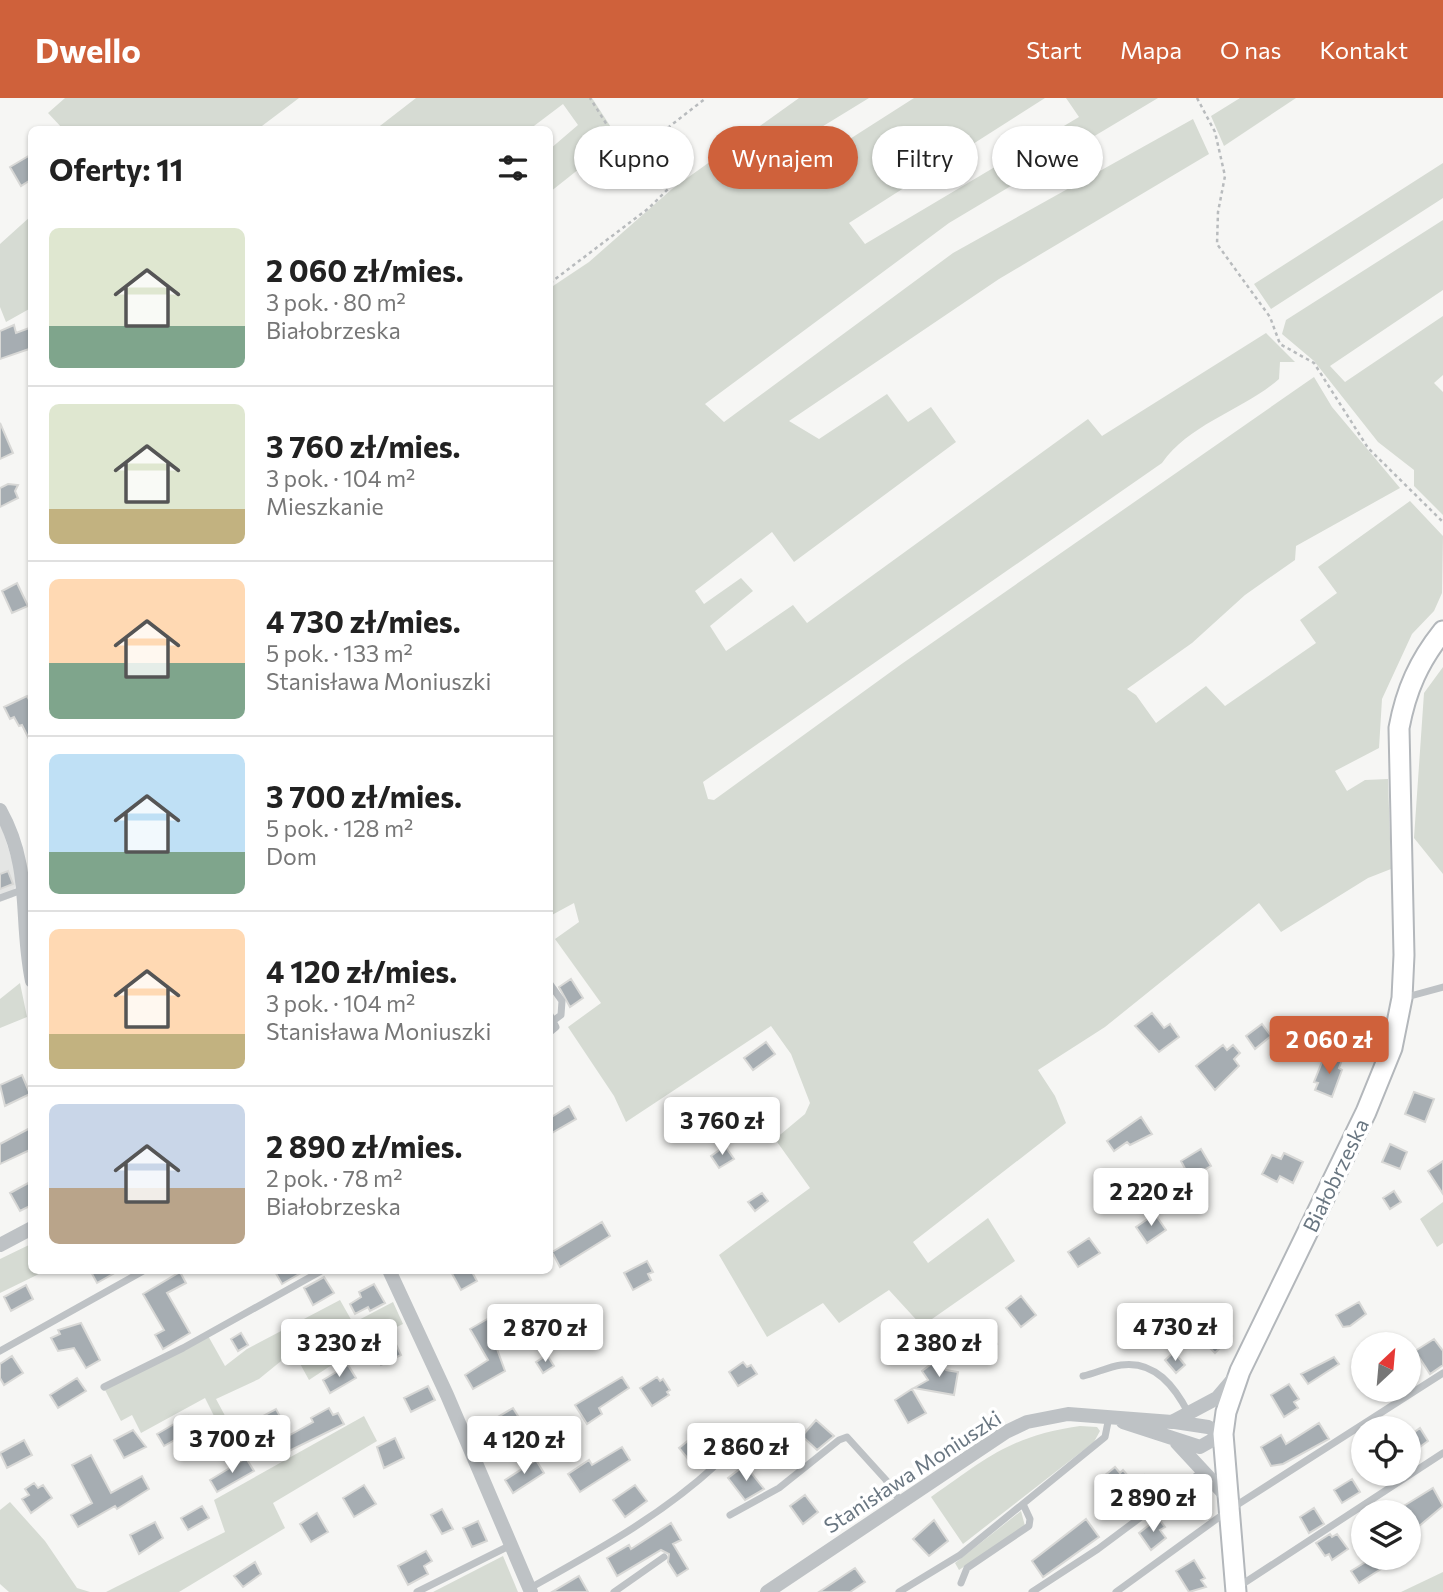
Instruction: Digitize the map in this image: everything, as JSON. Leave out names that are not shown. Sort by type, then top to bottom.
[{"type":"street","name":"Białobrzeska","points":[[1236,1590],[1223,1434],[1226,1412],[1240,1371],[1366,1112],[1392,1048],[1402,998],[1404,955],[1399,728],[1405,697],[1417,667],[1443,631]]},
{"type":"street","points":[[0,810],[12,833],[21,860],[28,935]]},
{"type":"street","points":[[0,1245],[28,1230]]},
{"type":"street","points":[[391,1274],[531,1590]]},
{"type":"street","name":"Stanisława Moniuszki","points":[[767,1592],[988,1441],[1027,1422],[1068,1414],[1172,1422],[1217,1398],[1240,1371]]},
{"type":"street","points":[[1112,1417],[1176,1442],[1200,1447],[1223,1434]]},
{"type":"street","points":[[1172,1422],[1208,1427],[1223,1434]]},
{"type":"street","points":[[1176,1442],[1205,1470],[1228,1504]]},
{"type":"lane","points":[[0,898],[24,889]]},
{"type":"lane","points":[[1402,998],[1443,987]]},
{"type":"lane","points":[[553,988],[562,1001],[561,1015],[553,1017]]},
{"type":"lane","points":[[0,1351],[138,1274]]},
{"type":"lane","points":[[104,1387],[183,1348],[316,1274]]},
{"type":"lane","points":[[1083,1376],[1120,1365],[1138,1364],[1152,1369],[1162,1376],[1189,1414]]},
{"type":"lane","points":[[1116,1592],[1228,1504],[1443,1373]]},
{"type":"lane","points":[[899,1592],[960,1555],[1105,1437],[1112,1417]]},
{"type":"lane","points":[[730,1515],[779,1488],[839,1440],[847,1437],[886,1480],[900,1500]]},
{"type":"lane","points":[[531,1590],[665,1508],[717,1464],[722,1455],[720,1448],[714,1445]]},
{"type":"lane","points":[[1236,1590],[1443,1453]]},
{"type":"lane","points":[[1032,1592],[1098,1549],[1205,1470]]},
{"type":"lane","points":[[961,1583],[967,1568],[1029,1527],[1023,1504]]},
{"type":"lane","points":[[417,1592],[511,1545]]},
{"type":"lane","points":[[614,1592],[663,1557]]},
{"type":"path","points":[[590,98],[608,126]]},
{"type":"path","points":[[671,126],[706,98]]},
{"type":"path","points":[[1197,98],[1215,132],[1225,176],[1217,212],[1217,244],[1270,317],[1280,344],[1314,363],[1368,447],[1443,522]]},
{"type":"path","points":[[553,282],[649,208],[668,189]]},
{"type":"shaded area","points":[[65,98],[299,98],[262,126],[60,126],[48,113]]},
{"type":"shaded area","points":[[416,98],[592,98],[610,126],[577,126],[563,104],[534,126],[380,126]]},
{"type":"shaded area","points":[[799,98],[869,98],[823,126],[760,126]]},
{"type":"shaded area","points":[[914,98],[1045,98],[1001,126],[992,126],[992,132],[978,141],[978,126],[872,126],[872,189],[902,189],[849,223],[865,244],[958,189],[978,189],[978,177],[992,169],[992,189],[1006,189],[949,223],[705,404],[724,422],[953,253],[1068,189],[1103,189],[1103,169],[1193,119],[1209,154],[999,279],[789,421],[819,439],[887,394],[908,422],[931,407],[956,442],[794,562],[772,532],[695,591],[704,604],[741,578],[753,591],[710,626],[726,651],[793,605],[807,623],[1088,419],[1102,436],[1266,333],[1295,362],[1280,362],[1279,379],[1265,390],[1187,437],[1162,463],[703,782],[708,799],[714,800],[903,663],[1314,377],[1332,407],[1400,488],[1296,546],[1295,560],[1245,595],[1192,643],[1127,689],[1136,695],[1156,723],[1206,686],[1225,706],[1316,643],[1300,620],[1337,593],[1318,567],[1410,501],[1443,536],[1442,593],[1434,611],[1412,634],[1382,699],[1379,748],[1335,771],[1347,791],[1365,780],[1388,779],[1391,869],[1368,878],[1281,932],[1259,903],[1105,1027],[1038,1070],[1055,1096],[1066,1123],[913,1242],[928,1263],[988,1218],[1015,1261],[922,1326],[889,1290],[839,1323],[823,1303],[767,1337],[719,1255],[810,1188],[775,1139],[805,1114],[810,1103],[791,1054],[771,1026],[626,1122],[614,1096],[568,1027],[601,1003],[555,939],[579,922],[574,903],[553,914],[553,286],[589,262],[672,189],[694,189],[694,173],[708,163],[708,189],[858,189],[858,134]]},
{"type":"shaded area","points":[[1066,98],[1158,98],[1103,131],[1103,126],[1064,126],[1079,117]]},
{"type":"shaded area","points":[[1240,98],[1296,98],[1224,146],[1211,116]]},
{"type":"shaded area","points":[[574,128],[574,173],[553,190],[553,146]]},
{"type":"shaded area","points":[[1443,163],[1443,198],[1271,309],[1254,284]]},
{"type":"shaded area","points":[[28,219],[28,310],[6,322],[0,307],[0,244]]},
{"type":"shaded area","points":[[1443,220],[1443,290],[1330,366],[1345,382],[1443,316],[1443,375],[1434,383],[1443,392],[1443,515],[1414,486],[1414,470],[1378,442],[1314,361],[1282,334],[1286,320]]},
{"type":"shaded area","points":[[1443,667],[1443,874],[1414,838],[1424,693]]},
{"type":"shaded area","points":[[0,822],[17,876],[13,897],[0,902]]},
{"type":"shaded area","points":[[20,983],[27,1017],[0,1028],[0,999]]},
{"type":"shaded area","points":[[1443,1202],[1443,1243],[1437,1247],[1420,1219]]},
{"type":"shaded area","points":[[28,1245],[28,1274],[39,1274],[0,1293],[0,1259]]},
{"type":"shaded area","points":[[340,1300],[353,1323],[393,1302],[403,1324],[368,1341],[309,1380],[298,1360],[286,1357],[259,1379],[216,1399],[230,1425],[221,1430],[205,1398],[141,1433],[132,1415],[121,1421],[105,1390],[207,1334],[225,1366],[247,1349]]},
{"type":"shaded area","points":[[364,1416],[377,1441],[273,1503],[285,1528],[179,1592],[106,1592],[225,1532],[214,1500]]},
{"type":"shaded area","points":[[1080,1426],[1097,1427],[1100,1431],[1094,1442],[963,1544],[931,1497],[1000,1451],[1035,1436]]},
{"type":"shaded area","points":[[10,1502],[45,1541],[77,1588],[90,1592],[9,1592],[0,1584],[0,1510]]},
{"type":"shaded area","points":[[1021,1511],[1025,1526],[959,1570],[955,1563]]},
{"type":"shaded area","points":[[503,1556],[518,1592],[433,1592]]},
{"type":"shaded area","points":[[1443,1572],[1443,1592],[1401,1592]]},
{"type":"building","points":[[28,156],[28,182],[21,186],[10,167]]},
{"type":"building","points":[[14,325],[16,333],[28,328],[28,349],[0,359],[0,331]]},
{"type":"building","points":[[0,423],[13,453],[0,459]]},
{"type":"building","points":[[8,484],[18,485],[15,491],[18,498],[0,507],[0,488]]},
{"type":"building","points":[[17,583],[28,606],[12,613],[2,591]]},
{"type":"building","points":[[27,696],[28,737],[14,717],[10,719],[4,707]]},
{"type":"building","points":[[8,871],[13,884],[0,889],[0,874]]},
{"type":"building","points":[[571,979],[583,998],[570,1007],[559,987]]},
{"type":"building","points":[[1152,1013],[1164,1028],[1170,1024],[1179,1037],[1159,1052],[1135,1026]]},
{"type":"building","points":[[1262,1024],[1271,1036],[1255,1049],[1246,1036]]},
{"type":"building","points":[[766,1042],[775,1054],[753,1070],[744,1058]]},
{"type":"building","points":[[1223,1045],[1227,1050],[1233,1045],[1240,1053],[1234,1059],[1239,1066],[1215,1090],[1196,1066]]},
{"type":"building","points":[[1329,1055],[1342,1060],[1339,1068],[1342,1070],[1332,1097],[1315,1090],[1318,1083],[1314,1082],[1322,1062],[1326,1063]]},
{"type":"building","points":[[22,1075],[28,1095],[5,1106],[0,1085]]},
{"type":"building","points":[[1414,1092],[1434,1099],[1425,1122],[1405,1114]]},
{"type":"building","points":[[569,1106],[576,1119],[553,1132],[553,1116]]},
{"type":"building","points":[[1141,1117],[1152,1134],[1130,1145],[1127,1142],[1114,1151],[1107,1141]]},
{"type":"building","points":[[28,1129],[28,1151],[0,1164],[0,1144]]},
{"type":"building","points":[[1390,1144],[1407,1152],[1400,1169],[1382,1162]]},
{"type":"building","points":[[725,1146],[734,1159],[719,1168],[711,1156]]},
{"type":"building","points":[[1201,1149],[1211,1166],[1190,1178],[1181,1161]]},
{"type":"building","points":[[1284,1153],[1303,1162],[1293,1183],[1280,1176],[1277,1182],[1262,1174],[1272,1155],[1281,1159]]},
{"type":"building","points":[[1443,1161],[1443,1194],[1428,1171]]},
{"type":"building","points":[[28,1183],[28,1207],[20,1211],[10,1193]]},
{"type":"building","points":[[1187,1186],[1195,1197],[1183,1205],[1176,1193]]},
{"type":"building","points":[[1394,1191],[1401,1202],[1390,1209],[1383,1198]]},
{"type":"building","points":[[762,1193],[768,1201],[755,1211],[748,1202]]},
{"type":"building","points":[[1155,1214],[1166,1230],[1147,1243],[1136,1227]]},
{"type":"building","points":[[602,1222],[610,1236],[560,1267],[553,1251]]},
{"type":"building","points":[[1089,1238],[1100,1253],[1078,1267],[1068,1252]]},
{"type":"building","points":[[647,1261],[653,1272],[648,1274],[651,1280],[633,1290],[624,1273]]},
{"type":"building","points":[[92,1274],[113,1274],[97,1283]]},
{"type":"building","points":[[181,1274],[186,1283],[167,1293],[190,1333],[163,1349],[155,1335],[164,1330],[143,1294]]},
{"type":"building","points":[[276,1274],[299,1274],[282,1284]]},
{"type":"building","points":[[452,1274],[473,1274],[477,1281],[461,1290]]},
{"type":"building","points":[[324,1277],[334,1293],[313,1305],[304,1288]]},
{"type":"building","points":[[374,1284],[385,1303],[370,1311],[368,1307],[355,1314],[350,1304],[361,1297],[359,1292]]},
{"type":"building","points":[[26,1285],[33,1299],[11,1311],[4,1297]]},
{"type":"building","points":[[1021,1296],[1036,1315],[1021,1327],[1006,1308]]},
{"type":"building","points":[[1359,1302],[1366,1314],[1350,1326],[1343,1327],[1336,1315]]},
{"type":"building","points":[[553,1310],[565,1330],[548,1340],[537,1320]]},
{"type":"building","points":[[489,1318],[499,1334],[493,1338],[505,1371],[473,1389],[465,1375],[488,1360],[470,1329]]},
{"type":"building","points":[[981,1322],[997,1344],[978,1357],[963,1335]]},
{"type":"building","points":[[1218,1322],[1232,1336],[1215,1353],[1201,1339]]},
{"type":"building","points":[[81,1323],[100,1360],[86,1368],[74,1348],[58,1351],[51,1338],[60,1334],[58,1330]]},
{"type":"building","points":[[241,1333],[248,1345],[238,1351],[231,1339]]},
{"type":"building","points":[[393,1338],[401,1355],[381,1365],[373,1348]]},
{"type":"building","points":[[1434,1339],[1443,1351],[1443,1365],[1430,1374],[1421,1360],[1421,1347]]},
{"type":"building","points":[[1174,1352],[1185,1365],[1176,1373],[1165,1360]]},
{"type":"building","points":[[547,1355],[554,1366],[543,1373],[536,1362]]},
{"type":"building","points":[[12,1356],[23,1373],[4,1385],[0,1378],[0,1364]]},
{"type":"building","points":[[1334,1357],[1339,1364],[1308,1384],[1301,1374]]},
{"type":"building","points":[[938,1359],[946,1370],[958,1372],[954,1395],[914,1388],[928,1380],[922,1371]]},
{"type":"building","points":[[743,1362],[747,1367],[751,1365],[757,1374],[738,1386],[729,1372]]},
{"type":"building","points":[[348,1365],[356,1378],[330,1393],[323,1380]]},
{"type":"building","points":[[622,1377],[629,1388],[599,1408],[602,1414],[587,1424],[575,1405]]},
{"type":"building","points":[[657,1377],[660,1381],[663,1379],[670,1390],[667,1392],[669,1395],[652,1406],[640,1388]]},
{"type":"building","points":[[77,1378],[86,1391],[58,1408],[50,1395]]},
{"type":"building","points":[[1289,1384],[1299,1399],[1294,1402],[1298,1408],[1284,1417],[1271,1395]]},
{"type":"building","points":[[428,1386],[435,1400],[411,1412],[404,1398]]},
{"type":"building","points":[[912,1389],[926,1413],[908,1423],[895,1400]]},
{"type":"building","points":[[329,1408],[333,1415],[338,1413],[344,1424],[285,1453],[271,1429],[257,1436],[250,1423],[276,1409],[290,1435],[313,1422],[311,1418]]},
{"type":"building","points":[[513,1408],[521,1421],[493,1437],[486,1424]]},
{"type":"building","points":[[188,1416],[196,1428],[164,1446],[157,1434]]},
{"type":"building","points":[[816,1420],[834,1436],[817,1450],[802,1436]]},
{"type":"building","points":[[1319,1423],[1329,1439],[1283,1464],[1271,1466],[1261,1447],[1281,1435],[1286,1444]]},
{"type":"building","points":[[133,1430],[146,1447],[124,1458],[114,1440]]},
{"type":"building","points":[[1421,1430],[1428,1441],[1421,1446]]},
{"type":"building","points":[[695,1435],[709,1453],[694,1466],[679,1448]]},
{"type":"building","points":[[395,1438],[404,1458],[384,1468],[377,1447]]},
{"type":"building","points":[[24,1440],[32,1455],[7,1468],[0,1453]]},
{"type":"building","points":[[622,1447],[630,1460],[580,1492],[568,1474],[589,1460],[592,1465]]},
{"type":"building","points":[[91,1455],[111,1493],[142,1476],[149,1489],[117,1509],[115,1506],[78,1527],[71,1515],[92,1503],[72,1465]]},
{"type":"building","points":[[246,1458],[254,1471],[217,1492],[210,1480]]},
{"type":"building","points":[[536,1460],[544,1473],[513,1493],[505,1480]]},
{"type":"building","points":[[745,1465],[764,1489],[745,1500],[728,1478]]},
{"type":"building","points":[[1115,1467],[1120,1473],[1123,1470],[1133,1482],[1144,1475],[1157,1492],[1141,1503],[1137,1497],[1133,1500],[1129,1494],[1115,1504],[1098,1481]]},
{"type":"building","points":[[1351,1480],[1351,1486],[1356,1486],[1360,1492],[1342,1503],[1334,1490]]},
{"type":"building","points":[[34,1483],[38,1488],[43,1485],[52,1498],[31,1513],[22,1499],[29,1495],[25,1489]]},
{"type":"building","points":[[364,1485],[376,1504],[354,1517],[343,1498]]},
{"type":"building","points":[[635,1485],[647,1501],[625,1517],[613,1500]]},
{"type":"building","points":[[1433,1488],[1443,1506],[1421,1524],[1421,1500],[1413,1500]]},
{"type":"building","points":[[805,1495],[818,1512],[803,1524],[790,1506]]},
{"type":"building","points":[[202,1506],[209,1518],[188,1530],[181,1518]]},
{"type":"building","points":[[1314,1508],[1324,1524],[1309,1533],[1300,1517]]},
{"type":"building","points":[[442,1509],[453,1529],[442,1534],[431,1515]]},
{"type":"building","points":[[317,1513],[328,1532],[311,1542],[300,1524]]},
{"type":"building","points":[[1158,1518],[1165,1527],[1160,1530],[1166,1538],[1151,1550],[1139,1533]]},
{"type":"building","points":[[1086,1519],[1099,1537],[1043,1577],[1032,1561]]},
{"type":"building","points":[[934,1520],[948,1541],[929,1556],[913,1539]]},
{"type":"building","points":[[478,1521],[487,1541],[472,1547],[463,1528]]},
{"type":"building","points":[[155,1522],[163,1538],[139,1554],[130,1535]]},
{"type":"building","points":[[671,1523],[681,1540],[673,1544],[688,1569],[677,1576],[668,1562],[669,1554],[661,1550],[617,1576],[607,1558],[629,1545],[631,1549]]},
{"type":"building","points":[[1330,1534],[1332,1537],[1337,1534],[1348,1549],[1332,1560],[1329,1554],[1325,1556],[1316,1543]]},
{"type":"building","points":[[426,1551],[432,1561],[424,1566],[428,1574],[408,1585],[398,1566]]},
{"type":"building","points":[[1194,1560],[1205,1578],[1201,1580],[1206,1587],[1189,1592],[1176,1571]]},
{"type":"building","points":[[255,1562],[261,1574],[243,1587],[234,1576]]},
{"type":"building","points":[[855,1568],[865,1582],[850,1592],[819,1592]]},
{"type":"building","points":[[1353,1570],[1379,1570],[1359,1583]]},
{"type":"building","points":[[579,1576],[588,1592],[552,1592]]}]
